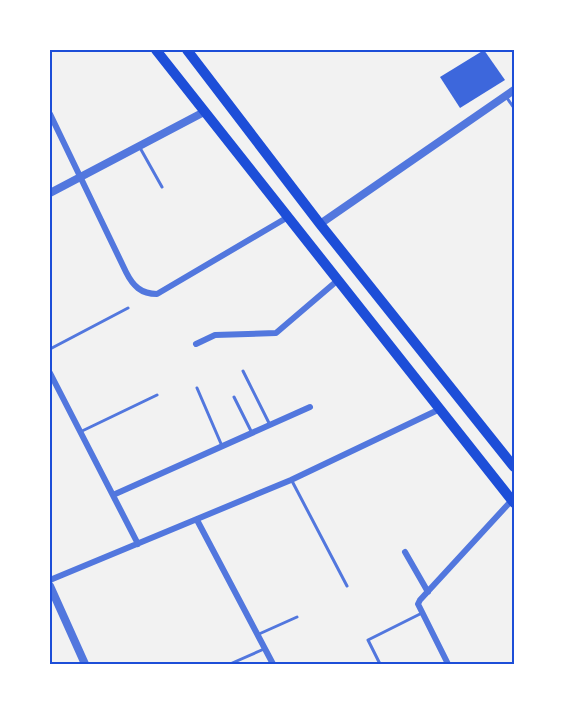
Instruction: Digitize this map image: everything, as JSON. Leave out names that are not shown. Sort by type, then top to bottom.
[{"type":"main road","points":[[156,50],[513,502]]},
{"type":"main road","points":[[192,51],[320,224],[514,467]]},
{"type":"street","points":[[320,224],[514,90]]},
{"type":"street","points":[[50,193],[204,112]]},
{"type":"street","points":[[50,114],[132,283],[140,291],[157,294],[288,217]]},
{"type":"street","points":[[195,344],[215,335],[276,333],[338,280]]},
{"type":"street","points":[[50,373],[138,544]]},
{"type":"street","points":[[113,495],[310,407]]},
{"type":"street","points":[[50,580],[291,480],[440,410]]},
{"type":"street","points":[[448,664],[418,604],[513,502]]},
{"type":"street","points":[[197,520],[273,664]]},
{"type":"street","points":[[405,552],[428,592]]},
{"type":"street","points":[[50,586],[84,664]]},
{"type":"lane","points":[[506,96],[514,108]]},
{"type":"lane","points":[[139,146],[162,187]]},
{"type":"lane","points":[[50,350],[128,308]]},
{"type":"lane","points":[[243,371],[270,424]]},
{"type":"lane","points":[[197,388],[222,446]]},
{"type":"lane","points":[[80,432],[157,395]]},
{"type":"lane","points":[[234,397],[252,433]]},
{"type":"lane","points":[[291,480],[346,586]]},
{"type":"lane","points":[[380,664],[368,640],[422,613]]},
{"type":"lane","points":[[258,635],[297,617]]},
{"type":"lane","points":[[231,664],[265,649]]},
{"type":"building","points":[[484,50],[505,80],[460,108],[440,77]]}]
